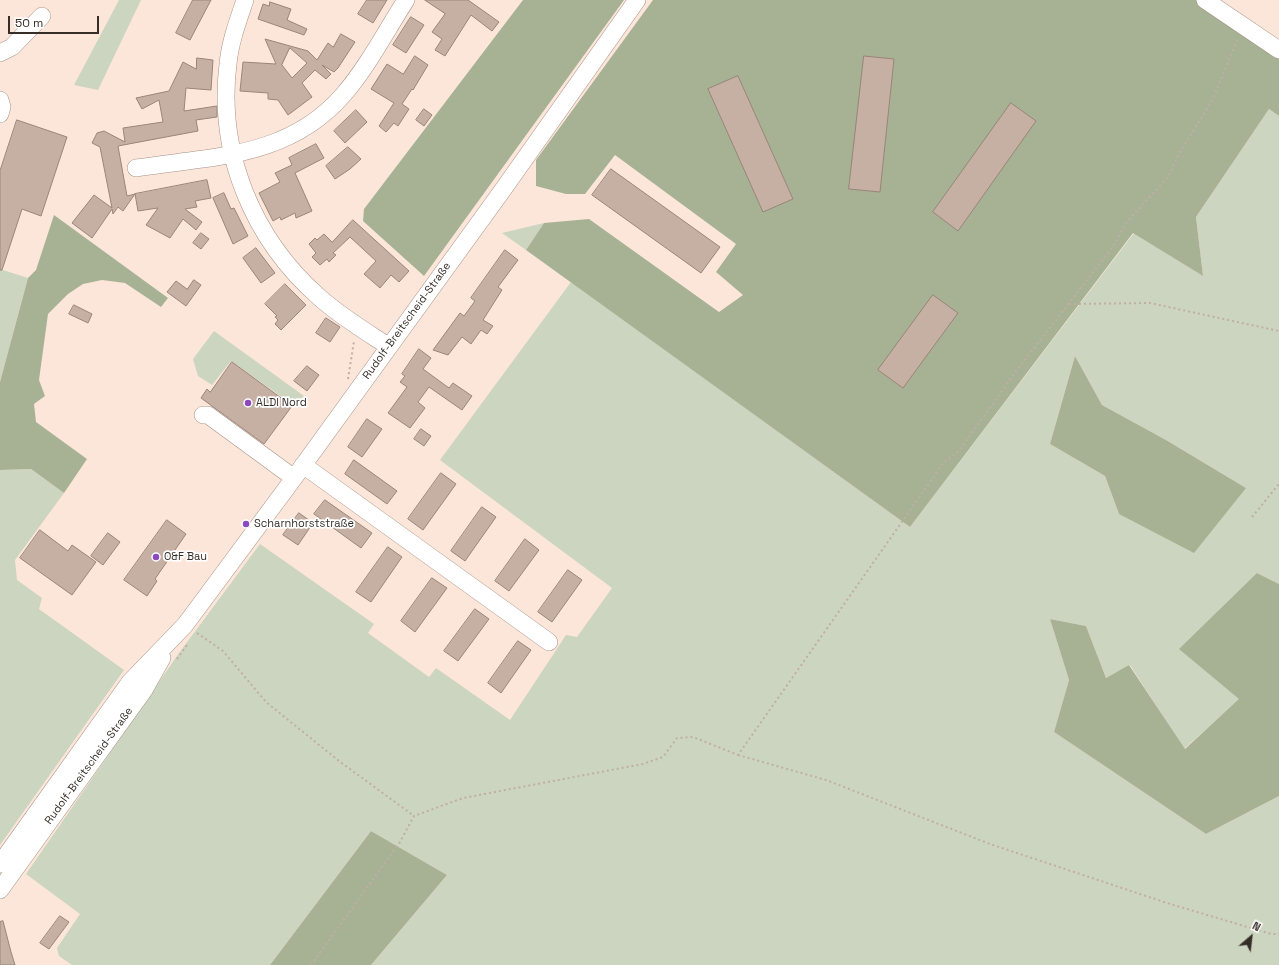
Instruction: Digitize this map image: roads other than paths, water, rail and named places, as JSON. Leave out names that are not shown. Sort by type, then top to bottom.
[{"type":"street","points":[[245,0],[228,64],[226,100],[232,154],[244,195],[254,216],[289,267],[312,291],[388,346]]},
{"type":"street","points":[[136,168],[249,152],[276,143],[317,120],[344,94],[406,0]]},
{"type":"street","name":"Rudolf-Breitscheid-Straße","points":[[0,864],[130,682],[185,625],[502,191],[637,0]]},
{"type":"street","points":[[1205,0],[1279,50]]},
{"type":"street","points":[[0,53],[12,47],[42,16]]},
{"type":"street","points":[[0,100],[2,107],[0,114]]},
{"type":"street","points":[[204,415],[208,415],[298,471],[549,642]]},
{"type":"street","name":"Rudolf-Breitscheid-Straße","points":[[0,890],[144,690],[173,639]]},
{"type":"place","name":"ALDI Nord","points":[[248,403]]},
{"type":"place","name":"Scharnhorststraße","points":[[246,524]]},
{"type":"place","name":"O&F Bau","points":[[156,557]]}]
